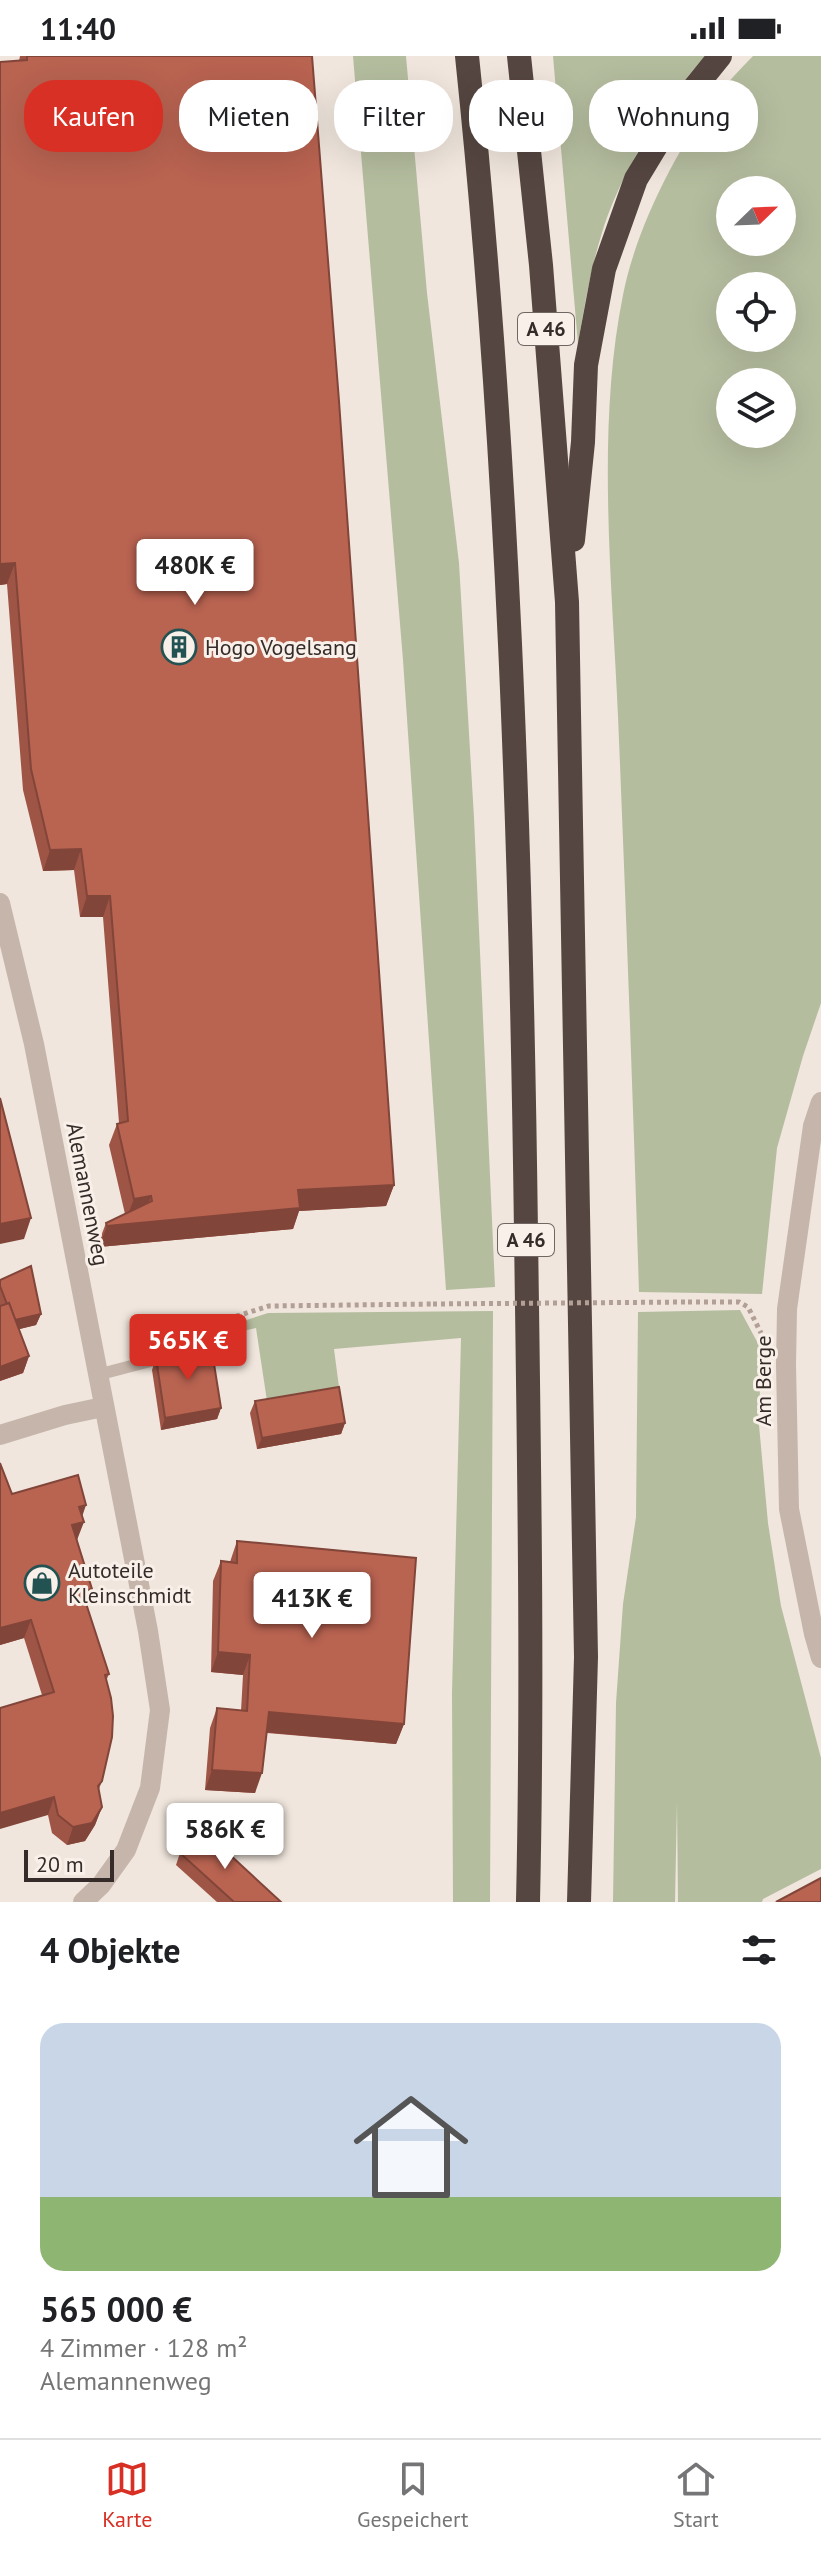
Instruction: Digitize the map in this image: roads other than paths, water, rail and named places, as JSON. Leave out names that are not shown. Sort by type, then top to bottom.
[{"type":"highway","name":"A 46","points":[[467,56],[485,225],[498,402],[522,970],[532,1717],[528,1902]]},
{"type":"highway","name":"A 46","points":[[519,56],[541,265],[567,602],[586,1657],[579,1902]]},
{"type":"highway","points":[[567,602],[583,442],[586,365],[604,269],[636,179],[682,103],[720,56]]},
{"type":"street","name":"Alemannenweg","points":[[0,903],[34,1044],[148,1631],[160,1710],[150,1788],[126,1850],[101,1885],[83,1902]]},
{"type":"street","name":"Am Berge","points":[[821,1102],[813,1126],[787,1309],[786,1365],[789,1509],[821,1658]]},
{"type":"street","points":[[0,1435],[103,1407]]},
{"type":"lane","points":[[97,1375],[223,1342]]},
{"type":"place","name":"Hogo Vogelsang","points":[[179,647]]},
{"type":"place","name":"Autoteile Kleinschmidt","points":[[42,1583]]}]
